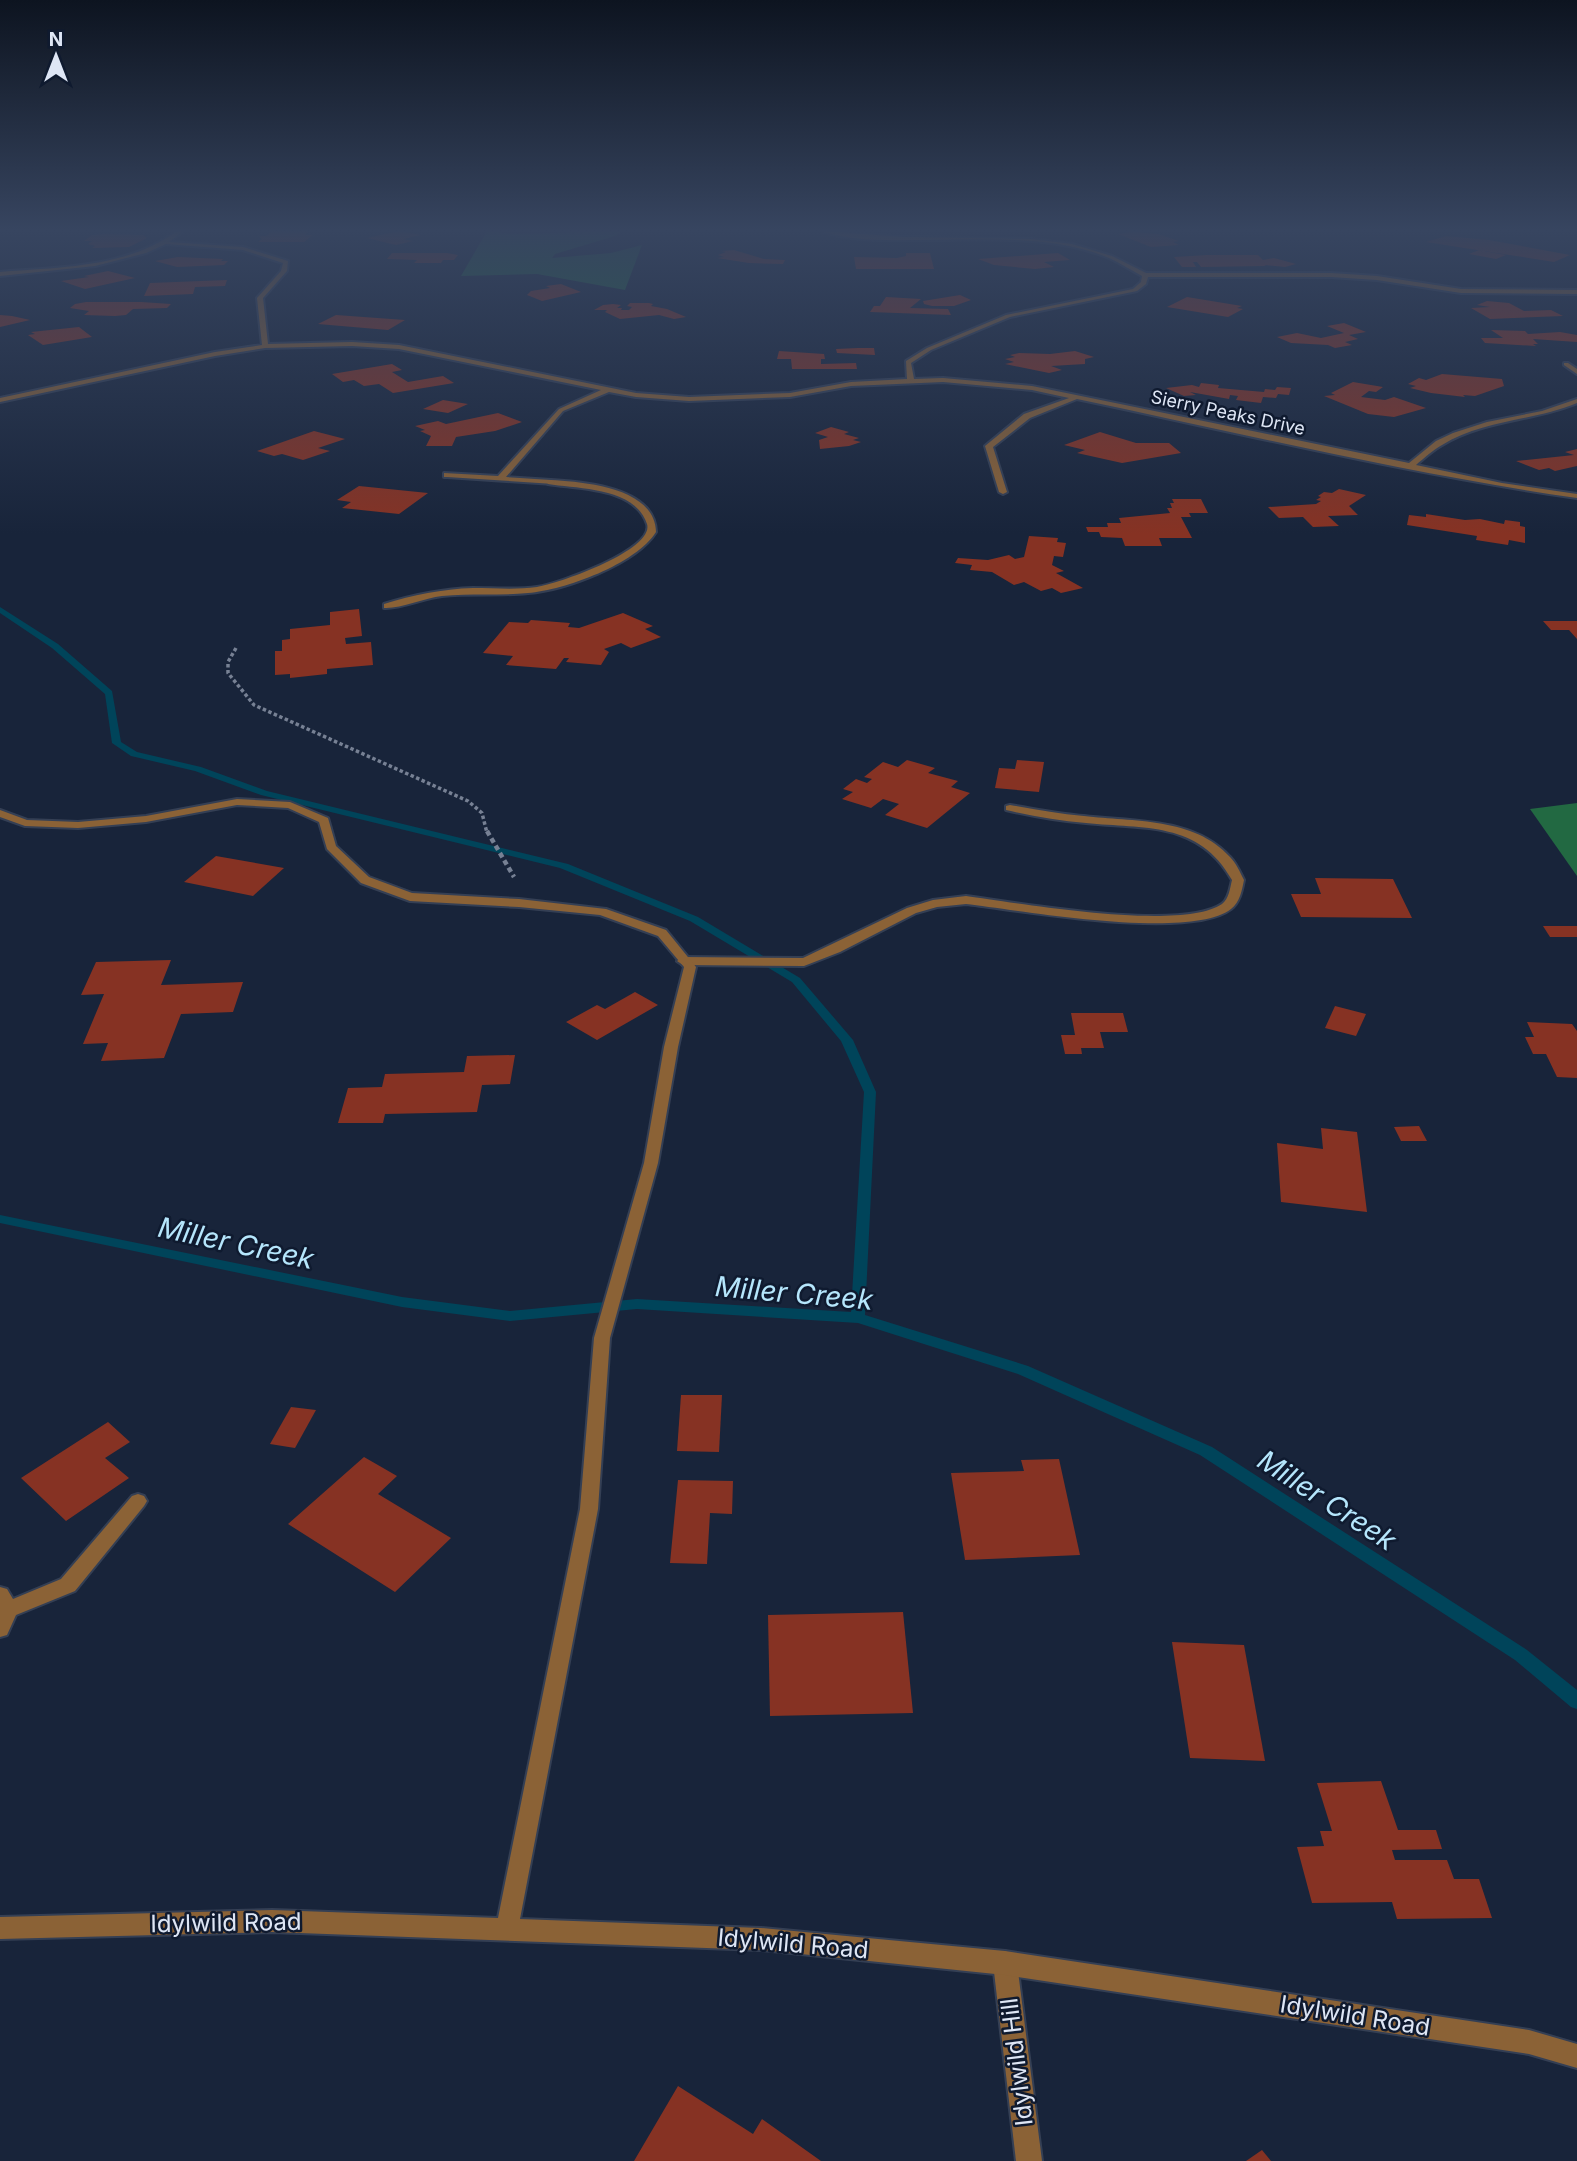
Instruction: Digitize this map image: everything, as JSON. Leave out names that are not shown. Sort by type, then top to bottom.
[{"type":"street","points":[[264,332],[265,346]]},
{"type":"street","points":[[911,380],[908,362],[929,349],[970,332]]},
{"type":"street","name":"Sierry Peaks Drive","points":[[0,400],[215,354],[265,346],[352,344],[399,347],[636,395],[688,399],[790,395],[851,384],[911,380],[985,382],[1032,388],[1502,485],[1577,496]]},
{"type":"street","points":[[1566,365],[1577,372]]},
{"type":"street","points":[[500,479],[561,410],[610,389]]},
{"type":"street","points":[[1003,492],[989,446],[1027,416],[1075,398]]},
{"type":"street","points":[[1409,467],[1440,442],[1488,424],[1558,410],[1577,401]]},
{"type":"street","points":[[387,606],[430,594],[545,588],[591,571],[631,551],[652,533],[652,525],[645,513],[622,494],[551,482],[447,475]]},
{"type":"street","points":[[0,813],[25,823],[78,825],[146,819],[237,802],[290,805],[324,820],[331,847],[365,880],[410,897],[541,905],[602,912],[662,933],[690,967],[671,1047],[651,1163],[602,1338],[589,1509],[507,1929]]},
{"type":"street","points":[[683,961],[804,962],[822,956],[915,909],[947,902],[966,900],[1098,916],[1175,919],[1223,908],[1232,902],[1236,892],[1238,880],[1225,856],[1190,834],[1170,828],[1010,808]]},
{"type":"street","points":[[0,1629],[4,1602],[68,1585],[138,1501]]},
{"type":"street","name":"Idylwild Road","points":[[0,1928],[272,1921],[761,1939],[1005,1963],[1529,2042],[1577,2056]]},
{"type":"street","name":"Idylwild Hill","points":[[1005,1963],[1029,2161]]},
{"type":"path","points":[[236,648],[228,662],[228,673],[254,705],[468,802],[482,813],[488,836],[512,875],[541,905]]},
{"type":"green space","points":[[1577,803],[1577,876],[1530,809]]},
{"type":"building","points":[[31,332],[85,332],[92,337],[43,345],[28,335],[35,334]]},
{"type":"building","points":[[1341,332],[1366,332],[1349,335],[1358,339],[1345,342],[1352,345],[1335,348],[1328,345],[1291,343],[1277,337],[1297,333],[1321,338],[1344,333]]},
{"type":"building","points":[[1494,332],[1560,332],[1577,335],[1577,342],[1533,339],[1538,344],[1533,344],[1536,346],[1485,343],[1481,338],[1503,338]]},
{"type":"building","points":[[874,348],[875,355],[837,353],[836,349]]},
{"type":"building","points":[[779,351],[824,354],[825,359],[821,359],[821,364],[856,363],[857,369],[792,369],[791,359],[777,359]]},
{"type":"building","points":[[1075,351],[1094,357],[1085,359],[1085,364],[1051,366],[1062,370],[1049,373],[1005,364],[1014,362],[1005,359],[1015,357],[1010,355],[1019,353],[1050,354]]},
{"type":"building","points":[[392,364],[402,370],[392,372],[408,382],[443,376],[454,383],[393,393],[379,384],[364,386],[354,380],[343,382],[332,374]]},
{"type":"building","points":[[1442,374],[1502,379],[1504,386],[1475,396],[1463,395],[1465,397],[1431,393],[1410,388],[1416,386],[1408,384],[1419,378],[1426,380]]},
{"type":"building","points":[[1353,382],[1383,387],[1376,392],[1369,391],[1361,397],[1385,400],[1394,397],[1426,408],[1394,417],[1368,414],[1324,396],[1335,395],[1331,393]]},
{"type":"building","points":[[1201,383],[1219,385],[1218,388],[1264,392],[1265,389],[1275,390],[1277,387],[1291,388],[1289,395],[1263,397],[1261,403],[1236,400],[1238,396],[1230,395],[1229,399],[1190,392],[1196,395],[1184,396],[1166,388],[1192,385],[1199,387]]},
{"type":"building","points":[[443,400],[468,404],[448,413],[423,409]]},
{"type":"building","points":[[498,413],[522,422],[495,431],[456,437],[452,446],[426,446],[431,436],[415,426],[438,421],[446,424]]},
{"type":"building","points":[[831,427],[849,432],[844,434],[859,438],[853,440],[861,442],[820,449],[819,440],[828,437],[815,433]]},
{"type":"building","points":[[314,431],[345,439],[318,448],[330,451],[303,460],[257,451]]},
{"type":"building","points":[[1100,432],[1136,443],[1169,443],[1181,453],[1122,463],[1077,453],[1085,450],[1064,445]]},
{"type":"building","points":[[1577,449],[1577,466],[1555,471],[1549,468],[1539,470],[1516,461],[1574,455],[1565,452]]},
{"type":"building","points":[[359,486],[428,493],[399,514],[342,508],[351,502],[337,500]]},
{"type":"building","points":[[1339,489],[1366,495],[1349,506],[1358,515],[1328,516],[1339,526],[1313,527],[1303,517],[1279,518],[1268,507],[1316,504],[1321,501],[1316,500],[1321,497],[1318,496],[1324,492],[1332,493]]},
{"type":"building","points":[[1172,499],[1201,499],[1208,513],[1189,513],[1191,517],[1181,517],[1192,538],[1159,538],[1162,546],[1125,546],[1122,538],[1101,537],[1099,532],[1088,532],[1086,527],[1108,527],[1107,523],[1121,523],[1119,518],[1170,513],[1167,508],[1172,508]]},
{"type":"building","points":[[1426,514],[1504,524],[1505,520],[1520,522],[1520,526],[1525,527],[1525,543],[1509,540],[1508,545],[1476,540],[1477,536],[1407,525],[1409,515],[1426,517]]},
{"type":"building","points":[[1029,536],[1058,538],[1057,542],[1066,543],[1063,557],[1054,556],[1052,565],[1064,571],[1056,573],[1083,588],[1061,593],[1052,588],[1041,591],[1024,582],[1014,585],[992,572],[970,570],[972,565],[955,563],[958,558],[988,560],[1009,555],[1015,559],[1024,557]]},
{"type":"building","points":[[359,609],[362,636],[345,638],[346,644],[371,642],[373,665],[327,669],[327,674],[290,678],[290,674],[275,675],[275,651],[282,651],[282,640],[290,639],[290,629],[330,625],[330,612]]},
{"type":"building","points":[[623,613],[653,626],[645,629],[661,637],[631,648],[621,643],[604,649],[609,652],[601,665],[566,662],[569,658],[564,658],[556,669],[506,665],[513,656],[483,653],[509,622],[528,623],[531,620],[570,623],[568,627],[579,628]]},
{"type":"building","points":[[1543,621],[1577,621],[1577,639],[1569,630],[1551,630]]},
{"type":"building","points":[[907,760],[935,768],[928,773],[958,781],[951,787],[970,793],[927,828],[885,815],[899,804],[883,799],[871,808],[842,799],[853,792],[843,789],[856,779],[867,783],[872,779],[864,777],[883,762],[898,767]]},
{"type":"building","points":[[1017,760],[1044,762],[1039,792],[995,788],[999,768],[1015,769]]},
{"type":"building","points":[[216,856],[284,868],[253,896],[184,882]]},
{"type":"building","points":[[1315,878],[1393,879],[1412,918],[1301,917],[1291,894],[1321,894]]},
{"type":"building","points":[[1543,926],[1577,926],[1577,937],[1550,937]]},
{"type":"building","points":[[171,960],[161,985],[243,982],[233,1012],[181,1014],[164,1058],[101,1061],[108,1043],[83,1044],[104,994],[81,995],[96,962]]},
{"type":"building","points":[[635,992],[658,1005],[597,1040],[566,1022],[597,1005],[605,1009]]},
{"type":"building","points":[[1335,1006],[1366,1014],[1356,1036],[1325,1028]]},
{"type":"building","points":[[1071,1013],[1123,1013],[1128,1032],[1100,1032],[1104,1048],[1081,1048],[1082,1054],[1065,1054],[1061,1035],[1075,1035]]},
{"type":"building","points":[[1527,1022],[1572,1024],[1577,1031],[1577,1078],[1557,1077],[1546,1054],[1533,1054],[1525,1037],[1534,1037]]},
{"type":"building","points":[[515,1055],[510,1084],[482,1085],[477,1112],[385,1114],[383,1123],[338,1123],[348,1088],[382,1087],[385,1074],[464,1072],[467,1056]]},
{"type":"building","points":[[1419,1126],[1427,1141],[1401,1141],[1394,1127]]},
{"type":"building","points":[[1321,1128],[1357,1132],[1367,1212],[1281,1202],[1277,1143],[1323,1149]]},
{"type":"building","points":[[681,1395],[722,1395],[719,1452],[677,1451]]},
{"type":"building","points":[[291,1407],[316,1410],[295,1448],[270,1444]]},
{"type":"building","points":[[108,1422],[130,1442],[105,1458],[129,1478],[66,1521],[21,1478]]},
{"type":"building","points":[[364,1457],[397,1476],[378,1494],[451,1538],[395,1592],[288,1524]]},
{"type":"building","points":[[1059,1459],[1080,1555],[965,1560],[951,1473],[1024,1471],[1021,1460]]},
{"type":"building","points":[[678,1480],[733,1481],[732,1514],[710,1513],[707,1564],[670,1563]]},
{"type":"building","points":[[903,1612],[913,1713],[770,1716],[768,1615]]},
{"type":"building","points":[[1172,1642],[1244,1645],[1265,1761],[1190,1758]]},
{"type":"building","points":[[1381,1781],[1398,1830],[1436,1830],[1442,1849],[1392,1850],[1395,1860],[1447,1860],[1454,1879],[1479,1879],[1492,1918],[1397,1919],[1392,1902],[1312,1903],[1297,1847],[1324,1846],[1320,1831],[1332,1831],[1317,1783]]},
{"type":"building","points":[[678,2086],[753,2134],[762,2119],[821,2161],[634,2161]]},
{"type":"building","points":[[1262,2150],[1271,2161],[1246,2161]]},
{"type":"waterway","points":[[0,609],[55,646],[109,693],[117,743],[134,754],[198,769],[264,793],[564,866],[694,919],[796,980],[847,1040],[870,1092],[858,1318]]},
{"type":"waterway","name":"Miller Creek","points":[[0,1219],[402,1302],[510,1316],[637,1304],[858,1318]]},
{"type":"waterway","name":"Miller Creek","points":[[858,1318],[1023,1370],[1206,1451],[1521,1655],[1577,1701]]}]
